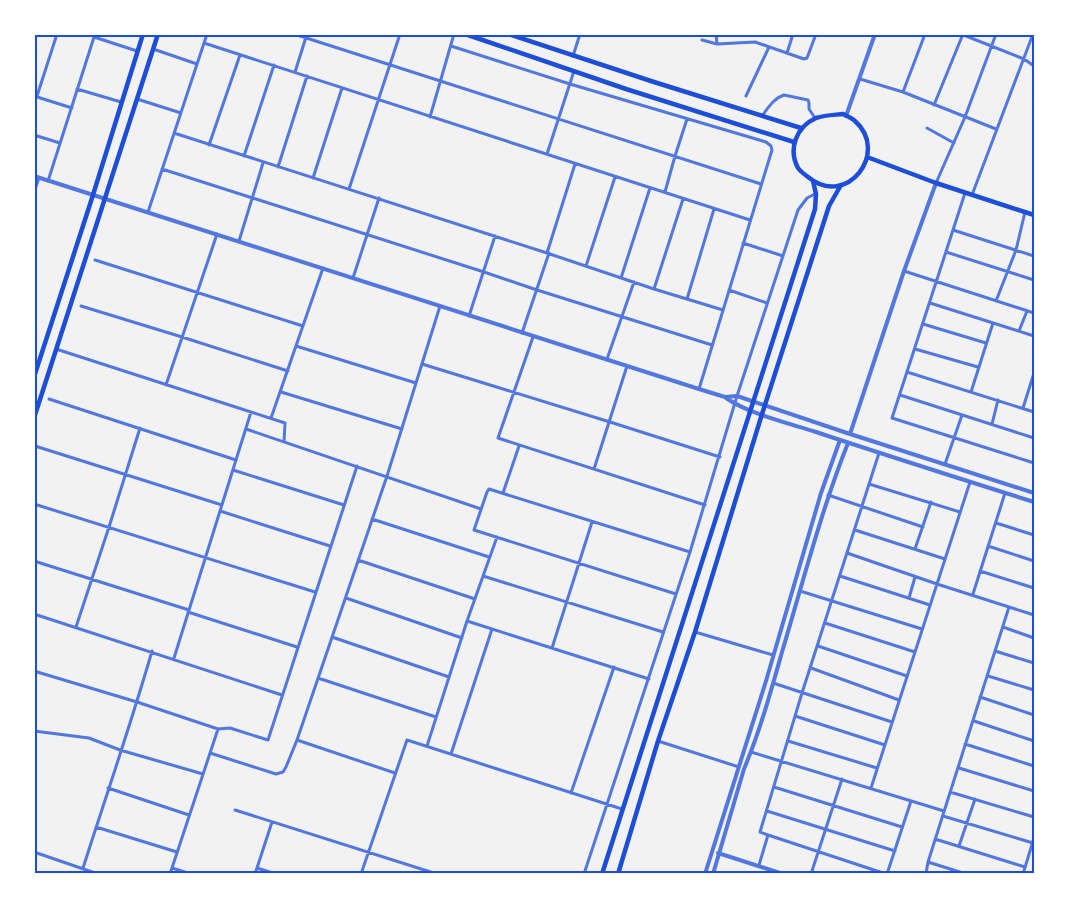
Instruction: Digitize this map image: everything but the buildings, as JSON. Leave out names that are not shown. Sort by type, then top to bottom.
[{"type":"main road","points":[[34,377],[143,34]]},
{"type":"main road","points":[[34,418],[158,34]]},
{"type":"main road","points":[[465,34],[626,89],[794,142]]},
{"type":"main road","points":[[508,34],[801,128]]},
{"type":"main road","points":[[843,114],[855,121],[863,130],[868,143],[867,157],[862,169],[847,184],[834,187],[820,186],[800,171],[794,159],[794,142],[801,128],[815,119],[843,114]]},
{"type":"main road","points":[[867,157],[936,183],[1035,215]]},
{"type":"main road","points":[[602,873],[814,209],[816,194],[813,182]]},
{"type":"main road","points":[[618,873],[829,206],[841,185]]},
{"type":"street","points":[[57,34],[36,96],[72,108]]},
{"type":"street","points":[[148,212],[207,34]]},
{"type":"street","points":[[294,34],[307,36],[389,66],[761,184]]},
{"type":"street","points":[[350,189],[400,34]]},
{"type":"street","points":[[430,117],[454,34]]},
{"type":"street","points":[[573,56],[580,34]]},
{"type":"street","points":[[716,34],[717,44]]},
{"type":"street","points":[[755,34],[755,42]]},
{"type":"street","points":[[787,53],[793,34]]},
{"type":"street","points":[[702,40],[717,44],[755,42],[805,59],[816,34]]},
{"type":"street","points":[[846,116],[875,34]]},
{"type":"street","points":[[903,92],[925,34]]},
{"type":"street","points":[[850,434],[936,183],[965,117],[996,34]]},
{"type":"street","points":[[972,195],[1033,34]]},
{"type":"street","points":[[934,105],[962,35],[1024,59],[1035,66]]},
{"type":"street","points":[[48,181],[95,36],[137,51]]},
{"type":"street","points":[[295,72],[307,36]]},
{"type":"street","points":[[204,43],[750,220]]},
{"type":"street","points":[[451,46],[768,143],[771,146],[772,150],[699,389]]},
{"type":"street","points":[[746,96],[770,47]]},
{"type":"street","points":[[153,49],[197,64]]},
{"type":"street","points":[[208,145],[240,55]]},
{"type":"street","points":[[244,156],[273,65]]},
{"type":"street","points":[[547,154],[574,71]]},
{"type":"street","points":[[278,167],[307,76]]},
{"type":"street","points":[[860,79],[903,92],[996,129]]},
{"type":"street","points":[[313,178],[342,88]]},
{"type":"street","points":[[78,89],[121,102]]},
{"type":"street","points":[[762,116],[774,101],[784,95],[808,100],[808,109],[815,119]]},
{"type":"street","points":[[137,99],[181,113]]},
{"type":"street","points":[[665,193],[687,119]]},
{"type":"street","points":[[927,128],[954,143]]},
{"type":"street","points":[[174,133],[723,310]]},
{"type":"street","points":[[34,135],[60,143]]},
{"type":"street","points":[[239,241],[263,163]]},
{"type":"street","points":[[522,333],[575,164]]},
{"type":"street","points":[[162,169],[712,345]]},
{"type":"street","points":[[34,192],[37,177],[607,359],[725,398],[750,410],[848,443],[1035,502]]},
{"type":"street","points":[[586,266],[615,177]]},
{"type":"street","points":[[621,278],[650,188]]},
{"type":"street","points":[[965,193],[892,418],[1035,463]]},
{"type":"street","points":[[584,873],[690,552],[737,396],[798,210],[807,198],[816,194]]},
{"type":"street","points":[[353,278],[379,198]]},
{"type":"street","points":[[654,289],[683,199]]},
{"type":"street","points":[[687,299],[714,209]]},
{"type":"street","points":[[996,301],[1016,250],[1025,212]]},
{"type":"street","points":[[953,230],[1035,256]]},
{"type":"street","points":[[166,385],[217,234]]},
{"type":"street","points":[[469,316],[495,236]]},
{"type":"street","points":[[743,243],[783,256]]},
{"type":"street","points":[[946,252],[1035,280]]},
{"type":"street","points":[[95,260],[303,326]]},
{"type":"street","points":[[271,418],[323,268]]},
{"type":"street","points":[[904,271],[1035,313]]},
{"type":"street","points":[[607,359],[634,282]]},
{"type":"street","points":[[729,290],[767,303]]},
{"type":"street","points":[[930,302],[1035,336]]},
{"type":"street","points":[[81,306],[288,371]]},
{"type":"street","points":[[210,753],[276,774],[283,772],[286,767],[387,476],[440,306]]},
{"type":"street","points":[[1019,331],[1027,311]]},
{"type":"street","points":[[971,392],[993,323]]},
{"type":"street","points":[[923,324],[986,344]]},
{"type":"street","points":[[533,337],[498,438],[705,505]]},
{"type":"street","points":[[296,346],[416,383]]},
{"type":"street","points":[[57,349],[285,423],[284,442]]},
{"type":"street","points":[[915,349],[978,368]]},
{"type":"street","points":[[422,364],[720,457]]},
{"type":"street","points":[[594,470],[627,366]]},
{"type":"street","points":[[907,372],[1035,412]]},
{"type":"street","points":[[1023,408],[1033,385],[1035,373]]},
{"type":"street","points":[[281,392],[402,429]]},
{"type":"street","points":[[900,395],[1035,438]]},
{"type":"street","points":[[725,398],[737,396],[1035,493]]},
{"type":"street","points":[[49,399],[236,460]]},
{"type":"street","points":[[992,424],[998,400]]},
{"type":"street","points":[[174,658],[251,412]]},
{"type":"street","points":[[945,464],[962,415]]},
{"type":"street","points":[[76,627],[140,428]]},
{"type":"street","points":[[246,429],[481,509]]},
{"type":"street","points":[[705,873],[821,493],[840,440]]},
{"type":"street","points":[[713,873],[773,683],[828,495],[848,443]]},
{"type":"street","points":[[35,446],[222,505]]},
{"type":"street","points":[[503,493],[519,446]]},
{"type":"street","points":[[879,453],[760,832],[887,873],[911,801]]},
{"type":"street","points":[[34,671],[218,729],[230,728],[268,740],[357,466]]},
{"type":"street","points":[[233,470],[344,505]]},
{"type":"street","points":[[871,788],[970,482]]},
{"type":"street","points":[[869,484],[960,512]]},
{"type":"street","points":[[676,594],[474,530],[489,489],[690,552]]},
{"type":"street","points":[[972,595],[1005,493]]},
{"type":"street","points":[[828,495],[923,527]]},
{"type":"street","points":[[915,549],[931,502]]},
{"type":"street","points":[[34,504],[315,592]]},
{"type":"street","points":[[220,511],[330,546]]},
{"type":"street","points":[[372,519],[489,557]]},
{"type":"street","points":[[552,648],[592,522]]},
{"type":"street","points":[[996,523],[1035,535]]},
{"type":"street","points":[[854,530],[945,559]]},
{"type":"street","points":[[427,746],[496,537]]},
{"type":"street","points":[[988,546],[1035,561]]},
{"type":"street","points":[[847,553],[1035,615]]},
{"type":"street","points":[[358,560],[475,599]]},
{"type":"street","points":[[34,561],[297,647]]},
{"type":"street","points":[[980,572],[1035,588]]},
{"type":"street","points":[[483,576],[663,632]]},
{"type":"street","points":[[840,576],[930,605]]},
{"type":"street","points":[[909,598],[915,577]]},
{"type":"street","points":[[800,591],[922,629]]},
{"type":"street","points":[[346,598],[462,638]]},
{"type":"street","points":[[926,873],[1009,607]]},
{"type":"street","points":[[34,614],[282,695]]},
{"type":"street","points":[[467,621],[649,679]]},
{"type":"street","points":[[825,623],[915,652]]},
{"type":"street","points":[[1003,627],[1035,638]]},
{"type":"street","points":[[451,754],[492,629]]},
{"type":"street","points":[[695,632],[773,655]]},
{"type":"street","points":[[332,637],[449,677]]},
{"type":"street","points":[[817,646],[907,676]]},
{"type":"street","points":[[83,868],[152,651]]},
{"type":"street","points":[[995,651],[1035,663]]},
{"type":"street","points":[[572,793],[614,667]]},
{"type":"street","points":[[810,668],[899,700]]},
{"type":"street","points":[[987,675],[1035,690]]},
{"type":"street","points":[[318,678],[436,717]]},
{"type":"street","points":[[773,683],[892,722]]},
{"type":"street","points":[[980,697],[1035,715]]},
{"type":"street","points":[[795,716],[885,745]]},
{"type":"street","points":[[973,720],[1035,741]]},
{"type":"street","points":[[170,873],[218,729]]},
{"type":"street","points":[[34,731],[89,738],[120,750],[203,774]]},
{"type":"street","points":[[297,740],[395,773]]},
{"type":"street","points":[[361,873],[407,740],[622,809]]},
{"type":"street","points":[[658,741],[744,769]]},
{"type":"street","points":[[788,741],[877,768]]},
{"type":"street","points":[[965,744],[1035,766]]},
{"type":"street","points":[[751,752],[911,801],[967,823],[1034,840],[1023,873]]},
{"type":"street","points":[[958,768],[1035,791]]},
{"type":"street","points":[[811,873],[842,780]]},
{"type":"street","points":[[774,787],[902,827]]},
{"type":"street","points":[[108,788],[189,815]]},
{"type":"street","points":[[950,792],[1035,817]]},
{"type":"street","points":[[959,846],[975,800]]},
{"type":"street","points":[[236,810],[437,873]]},
{"type":"street","points":[[767,811],[895,851]]},
{"type":"street","points":[[255,873],[272,822]]},
{"type":"street","points":[[96,827],[177,852]]},
{"type":"street","points":[[759,865],[768,835]]},
{"type":"street","points":[[935,839],[1025,867]]},
{"type":"street","points":[[34,852],[92,873],[98,873]]},
{"type":"street","points":[[712,852],[783,873]]},
{"type":"street","points":[[928,862],[966,873]]},
{"type":"street","points":[[257,867],[276,873]]},
{"type":"street","points":[[172,868],[191,873]]}]
